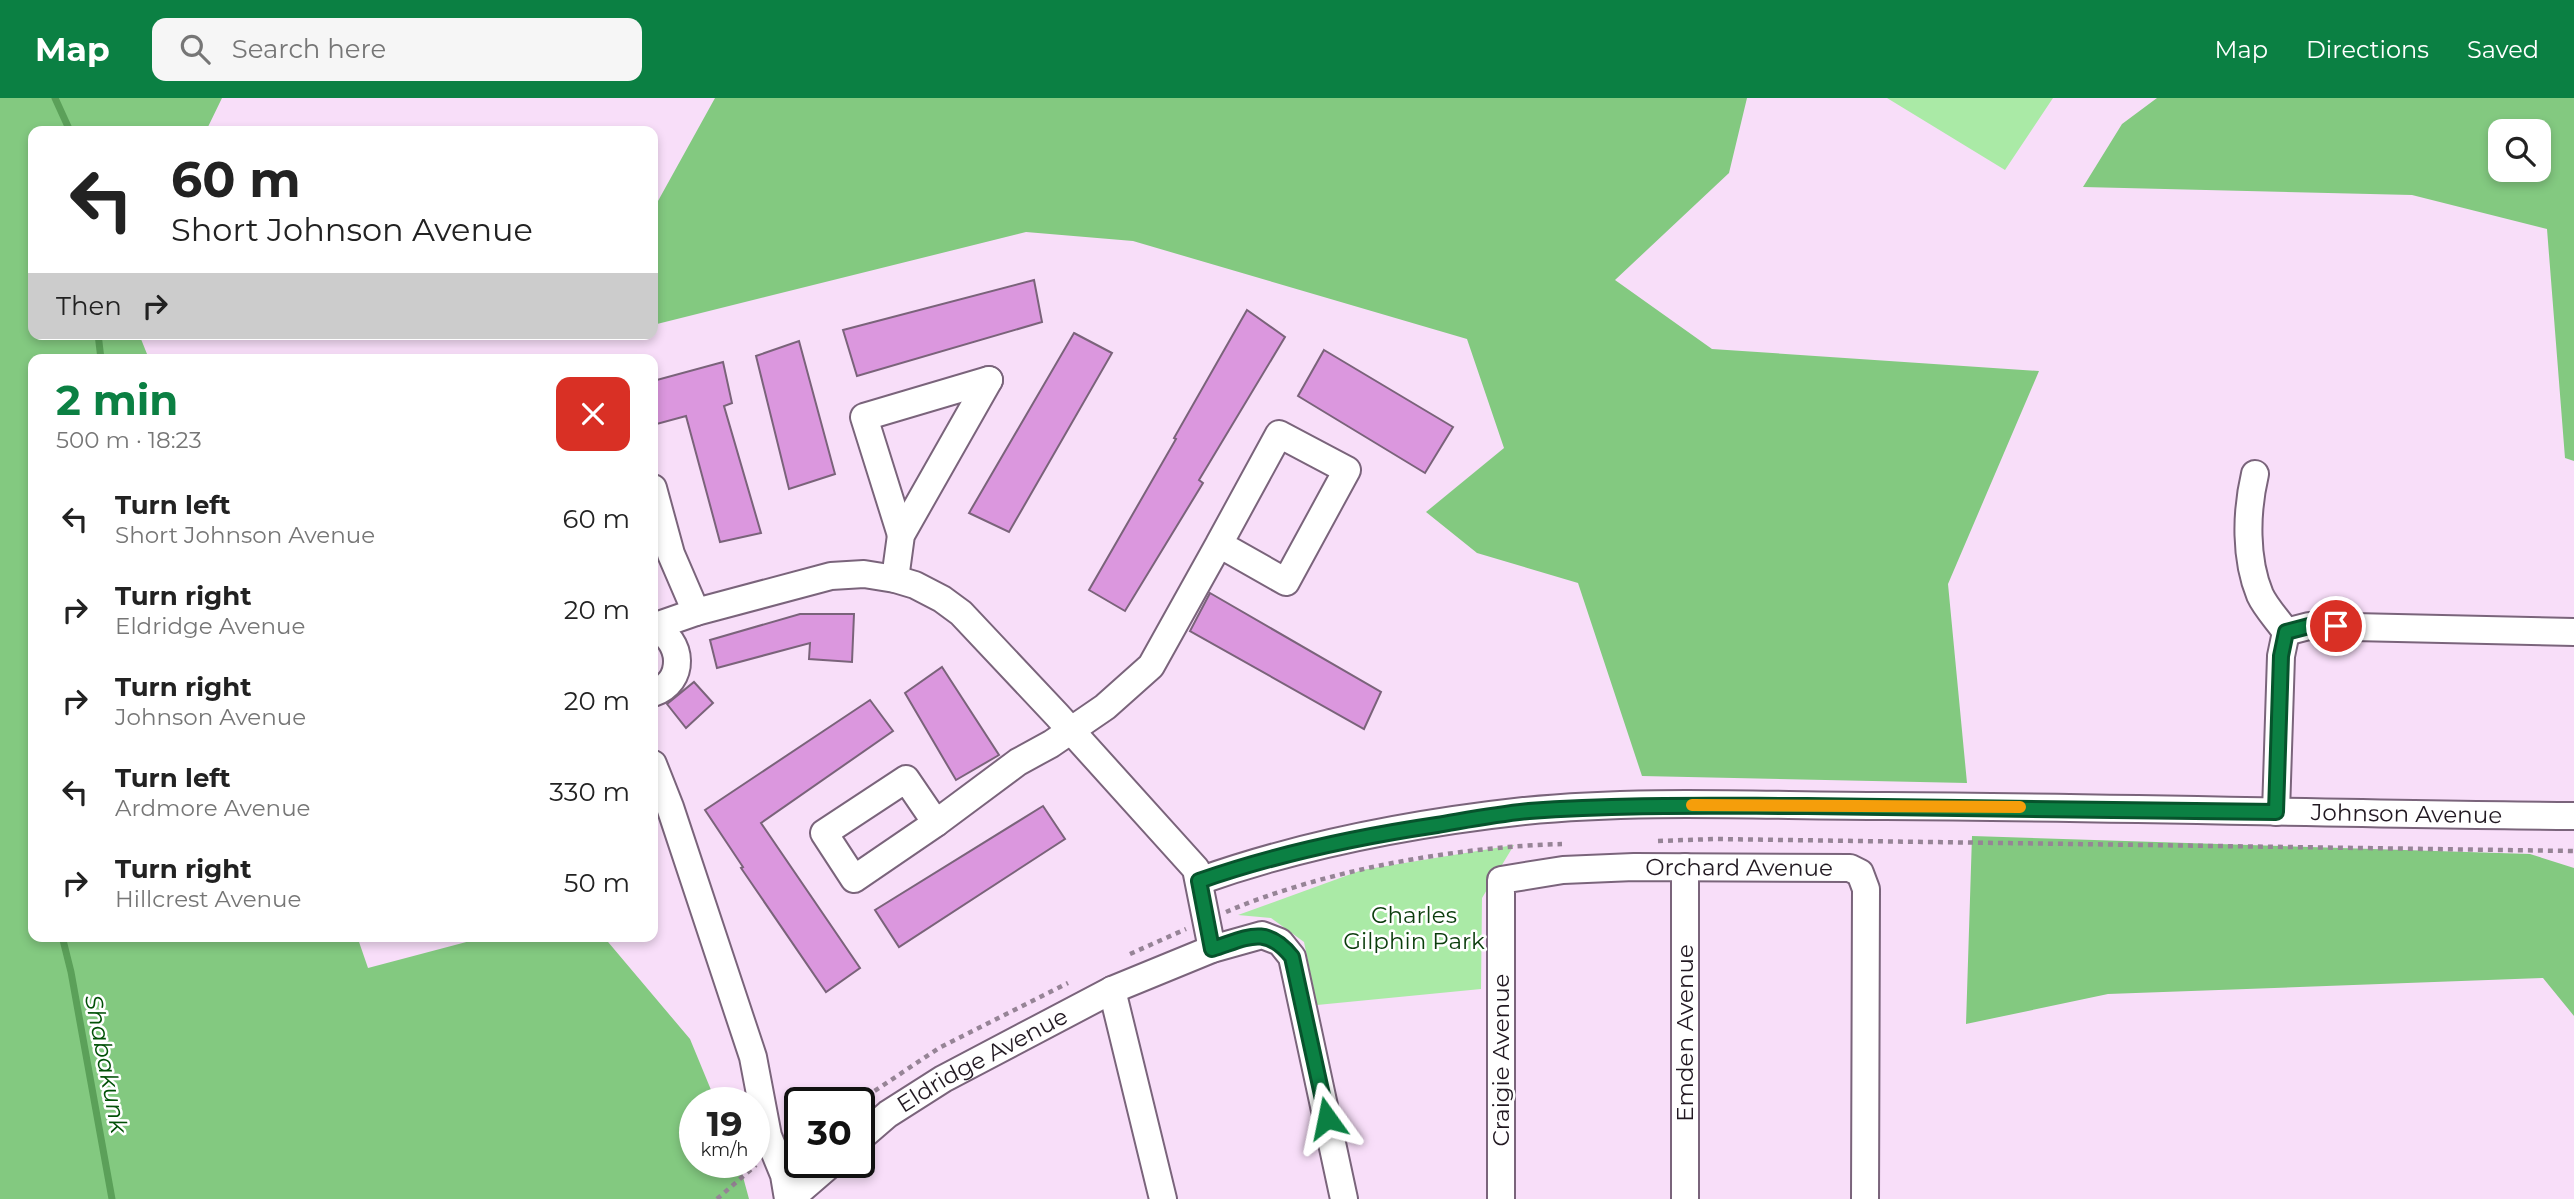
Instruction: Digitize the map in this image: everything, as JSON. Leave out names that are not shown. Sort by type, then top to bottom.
[{"type":"street","points":[[895,579],[901,535],[989,380],[864,417],[901,535]]},
{"type":"street","points":[[936,823],[1018,762],[1105,707],[1151,666],[1279,434],[1347,470],[1286,582],[1219,544]]},
{"type":"street","points":[[2255,474],[2249,525],[2251,561],[2261,596],[2286,632],[2281,656],[2276,812]]},
{"type":"street","points":[[658,526],[662,556],[696,612]]},
{"type":"street","points":[[658,625],[696,612],[831,576],[864,574],[895,579],[915,585],[942,599],[961,613],[1196,869],[1212,949]]},
{"type":"street","points":[[2286,632],[2309,626],[2574,632]]},
{"type":"street","points":[[658,629],[671,640],[677,654],[677,668],[672,680],[658,692]]},
{"type":"street","points":[[658,777],[753,1057],[768,1136],[784,1175],[789,1199],[814,1178]]},
{"type":"street","name":"Johnson Avenue","points":[[1199,881],[1312,848],[1383,833],[1525,811],[1565,809],[1660,805],[1969,806],[2574,816]]},
{"type":"street","name":"Orchard Avenue","points":[[1501,880],[1563,870],[1685,867],[1850,868],[1860,873],[1865,882],[1865,1199]]},
{"type":"street","name":"Emden Avenue","points":[[1685,867],[1685,1199]]},
{"type":"street","name":"Craigie Avenue","points":[[1501,880],[1501,1199]]},
{"type":"street","name":"Eldridge Avenue","points":[[875,1125],[943,1079],[1112,990],[1212,949],[1262,935],[1280,942],[1292,957],[1345,1199]]},
{"type":"street","points":[[1112,990],[1163,1199]]},
{"type":"path","points":[[1648,841],[1715,839],[2574,851]]},
{"type":"path","points":[[1234,908],[1251,900],[1372,867],[1514,845],[1568,844]]},
{"type":"path","points":[[717,1199],[740,1178]]},
{"type":"green space","points":[[0,98],[222,98],[208,126],[28,126],[28,340],[141,340],[147,354],[28,354],[28,942],[359,942],[368,968],[466,942],[608,942],[690,1039],[710,1087],[679,1087],[679,1178],[743,1178],[749,1199],[0,1199]]},
{"type":"green space","points":[[715,98],[1747,98],[1729,173],[1615,280],[1712,349],[2039,371],[1948,584],[1967,783],[1642,776],[1578,583],[1477,553],[1426,512],[1504,448],[1467,339],[1133,241],[1026,232],[658,324],[658,201]]},
{"type":"green space","points":[[1887,98],[2053,98],[2005,170]]},
{"type":"green space","points":[[2157,98],[2574,98],[2574,461],[2565,458],[2547,229],[2412,195],[2083,187],[2122,124]]},
{"type":"green space","points":[[1972,836],[2530,854],[2574,868],[2574,1016],[2543,978],[2108,994],[1966,1024]]},
{"type":"green space","name":"Charles Gilphin Park","points":[[1514,845],[1482,898],[1481,989],[1317,1005],[1304,942],[1271,918],[1238,915],[1362,870]]},
{"type":"building","points":[[1034,280],[1042,322],[857,376],[843,330]]},
{"type":"building","points":[[1247,310],[1285,337],[1199,480],[1203,483],[1125,611],[1089,590]]},
{"type":"building","points":[[1074,333],[1112,353],[1009,532],[969,513]]},
{"type":"building","points":[[799,341],[835,474],[789,489],[756,356]]},
{"type":"building","points":[[1324,350],[1453,427],[1425,473],[1298,396]]},
{"type":"building","points":[[723,362],[732,403],[724,406],[761,533],[720,542],[686,416],[658,424],[658,380]]},
{"type":"building","points":[[1210,593],[1381,692],[1364,729],[1190,631]]},
{"type":"building","points":[[800,614],[854,614],[852,662],[809,659],[810,643],[717,668],[710,640]]},
{"type":"building","points":[[942,667],[999,755],[956,780],[905,693]]},
{"type":"building","points":[[694,682],[713,703],[686,728],[667,704]]},
{"type":"building","points":[[870,700],[893,731],[761,823],[860,968],[826,992],[741,868],[743,867],[705,810]]},
{"type":"building","points":[[1043,806],[1065,839],[899,947],[875,910]]},
{"type":"waterway","name":"Shabakunk","points":[[55,98],[68,126]]},
{"type":"waterway","name":"Shabakunk","points":[[99,340],[100,354]]},
{"type":"waterway","name":"Shabakunk","points":[[64,942],[112,1199]]},
{"type":"slow traffic","points":[[1692,805],[2020,807]]},
{"type":"route","points":[[1327,1118],[1292,957],[1280,942],[1262,935],[1212,949],[1199,881],[1312,848],[1383,833],[1525,811],[1660,805],[1969,806],[2276,812],[2281,656],[2286,632],[2309,626],[2336,626]]}]
